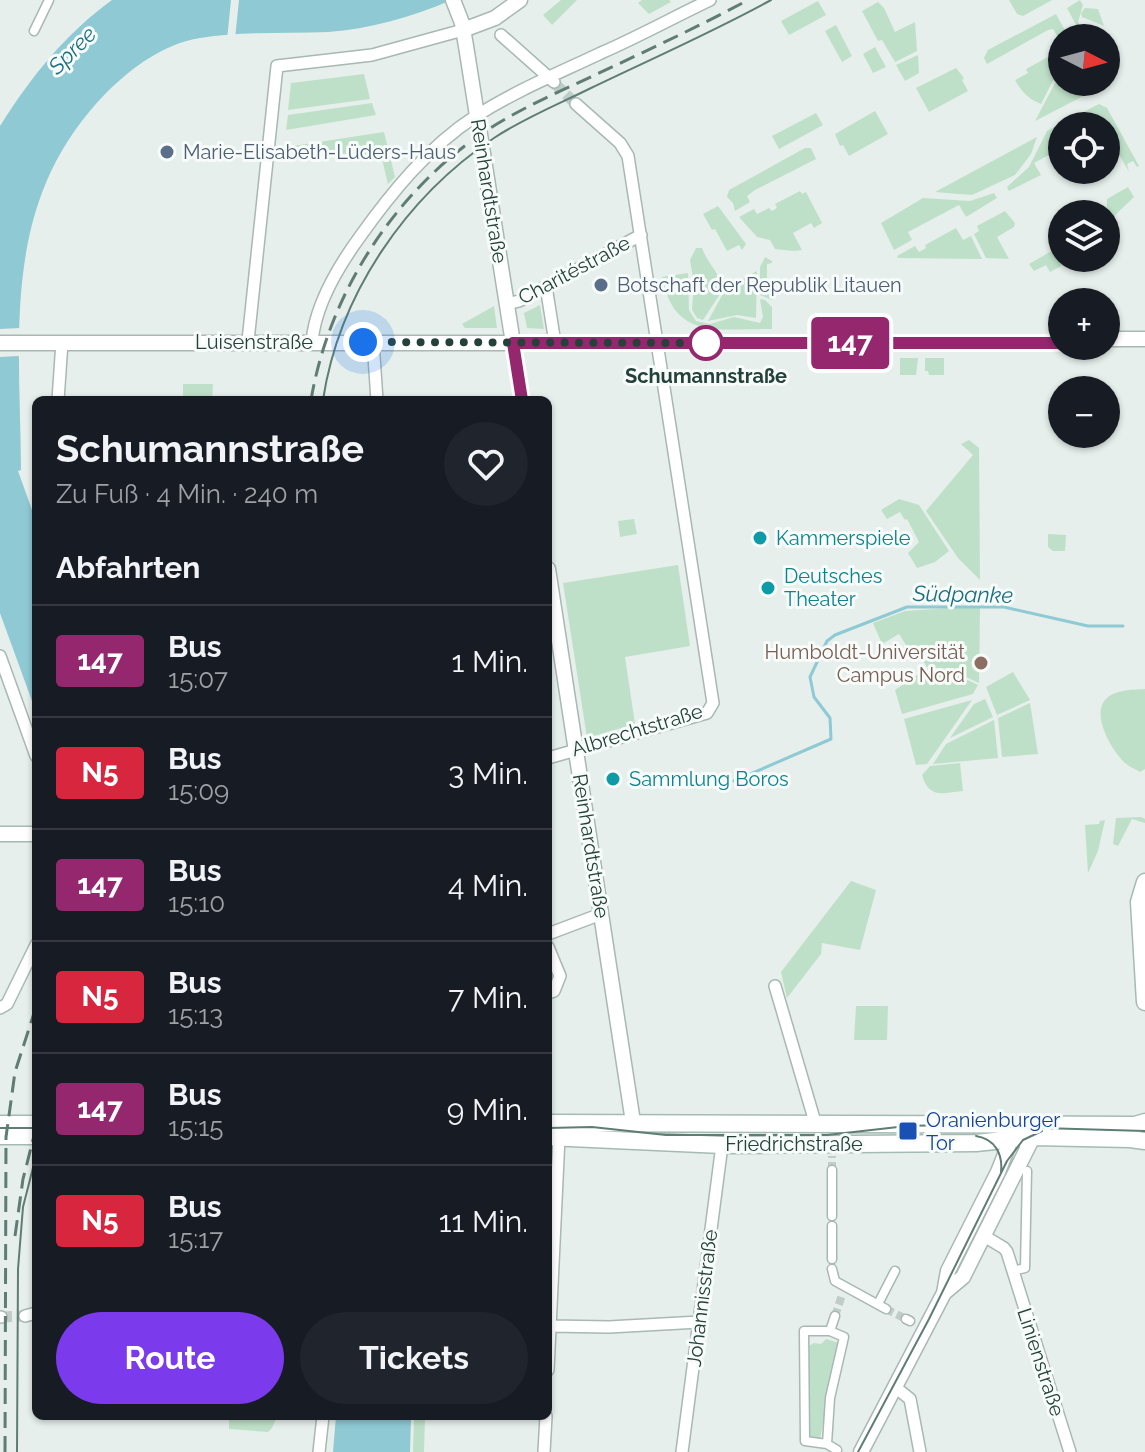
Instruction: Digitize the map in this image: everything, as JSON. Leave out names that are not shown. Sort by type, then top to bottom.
[{"type":"main road","points":[[1145,882],[1139,902],[1145,1002]]},
{"type":"main road","points":[[633,1122],[634,1140]]},
{"type":"main road","name":"Friedrichstraße","points":[[552,1123],[815,1122],[1028,1128],[1135,1125],[1145,1122]]},
{"type":"main road","points":[[0,1124],[32,1124]]},
{"type":"main road","name":"Friedrichstraße","points":[[553,1137],[722,1145],[976,1143],[1009,1140],[1028,1128],[1145,1141]]},
{"type":"main road","points":[[0,1136],[32,1136]]},
{"type":"street","points":[[40,15],[42,0]]},
{"type":"street","points":[[34,31],[49,0]]},
{"type":"street","points":[[248,341],[277,66],[372,55],[463,30],[495,18],[520,0]]},
{"type":"street","points":[[312,342],[314,325],[328,291],[352,247],[415,169],[477,116],[710,0]]},
{"type":"street","name":"Reinhardtstraße","points":[[456,6],[463,30],[521,396]]},
{"type":"street","points":[[501,35],[552,80]]},
{"type":"street","points":[[576,104],[625,149],[657,343]]},
{"type":"street","name":"Charitéstraße","points":[[507,304],[641,235]]},
{"type":"street","points":[[546,286],[555,343]]},
{"type":"street","points":[[1120,339],[1145,339]]},
{"type":"street","points":[[58,396],[62,342]]},
{"type":"street","points":[[373,342],[377,396]]},
{"type":"street","name":"Luisenstraße","points":[[0,343],[1048,343]]},
{"type":"street","name":"Albrechtstraße","points":[[552,757],[707,713],[713,703],[657,343]]},
{"type":"street","name":"Reinhardtstraße","points":[[552,595],[633,1122]]},
{"type":"street","points":[[0,656],[32,745]]},
{"type":"street","points":[[0,834],[32,834]]},
{"type":"street","points":[[552,932],[601,914]]},
{"type":"street","points":[[0,1008],[7,1004],[32,953]]},
{"type":"street","points":[[552,957],[560,976],[552,992]]},
{"type":"street","points":[[775,986],[815,1122]]},
{"type":"street","points":[[944,1293],[963,1277],[984,1236],[1028,1128]]},
{"type":"street","points":[[552,1200],[553,1137]]},
{"type":"street","points":[[861,1452],[944,1293],[948,1271],[998,1172],[1009,1140]]},
{"type":"street","name":"Johannisstraße","points":[[682,1452],[722,1145]]},
{"type":"street","points":[[832,1170],[833,1278],[843,1291],[882,1306],[895,1271]]},
{"type":"street","points":[[1012,1271],[1025,1268],[1027,1171]]},
{"type":"street","name":"Linienstraße","points":[[984,1236],[1004,1248],[1070,1452]]},
{"type":"street","points":[[830,1331],[835,1316]]},
{"type":"street","points":[[552,1326],[609,1327],[699,1322]]},
{"type":"street","points":[[827,1444],[830,1398],[844,1337],[830,1331],[804,1331],[805,1441],[827,1444],[837,1450]]},
{"type":"street","points":[[895,1387],[910,1399],[920,1452]]},
{"type":"street","points":[[319,1452],[323,1420]]},
{"type":"street","points":[[544,1452],[546,1420]]},
{"type":"green space","points":[[561,0],[577,0],[552,25],[543,15]]},
{"type":"green space","points":[[642,0],[671,2],[649,14],[638,3]]},
{"type":"green space","points":[[1009,0],[1052,0],[1023,16],[1017,14]]},
{"type":"green space","points":[[1080,0],[1083,5],[1079,24],[1076,24],[1067,8]]},
{"type":"green space","points":[[818,1],[826,15],[789,35],[781,21]]},
{"type":"green space","points":[[878,2],[895,32],[915,22],[917,51],[895,62],[882,40],[878,41],[862,11]]},
{"type":"green space","points":[[1085,8],[1098,9],[1103,24],[1082,17]]},
{"type":"green space","points":[[1056,14],[1061,24],[1048,24],[1048,30],[987,64],[984,58],[988,50]]},
{"type":"green space","points":[[836,25],[852,56],[842,62],[825,31]]},
{"type":"green space","points":[[875,47],[886,67],[873,73],[863,54]]},
{"type":"green space","points":[[918,55],[919,73],[905,81],[896,65]]},
{"type":"green space","points":[[1048,57],[1048,90],[1041,104],[1022,91],[1015,80],[1028,73],[1026,69]]},
{"type":"green space","points":[[956,68],[964,78],[962,80],[968,91],[929,112],[916,88]]},
{"type":"green space","points":[[364,74],[370,99],[288,110],[291,83]]},
{"type":"green space","points":[[1048,96],[1083,96],[1048,112],[1035,121]]},
{"type":"green space","points":[[372,103],[376,115],[286,130],[288,115]]},
{"type":"green space","points":[[1099,104],[1109,112],[1084,112]]},
{"type":"green space","points":[[875,111],[888,134],[849,156],[835,134]]},
{"type":"green space","points":[[816,113],[823,125],[779,149],[772,136]]},
{"type":"green space","points":[[1047,131],[1048,156],[1034,163],[1041,175],[1009,191],[1007,187],[1029,167]]},
{"type":"green space","points":[[384,132],[395,177],[388,184],[379,157],[280,148]]},
{"type":"green space","points":[[1120,132],[1139,166],[1133,161],[1127,164],[1129,172],[1120,156]]},
{"type":"green space","points":[[1037,137],[1031,154],[1015,175],[972,195],[935,192]]},
{"type":"green space","points":[[805,148],[811,148],[816,159],[755,190],[747,196],[750,202],[735,211],[727,197],[729,190]]},
{"type":"green space","points":[[1128,187],[1134,197],[1120,210],[1120,200],[1107,199]]},
{"type":"green space","points":[[800,191],[802,194],[806,192],[822,223],[814,228],[811,223],[793,233],[802,250],[775,249],[770,240],[757,237],[739,217],[754,209],[757,214],[769,208],[772,211],[777,208],[775,204]]},
{"type":"green space","points":[[994,193],[997,198],[966,217],[959,205],[908,232],[912,240],[894,250],[881,223],[923,198],[970,201]]},
{"type":"green space","points":[[718,206],[746,244],[742,250],[739,245],[727,251],[703,214]]},
{"type":"green space","points":[[1005,211],[1015,223],[1014,227],[997,237],[1009,259],[986,258],[974,234],[979,231],[977,226]]},
{"type":"green space","points":[[956,228],[963,240],[971,236],[982,259],[897,256],[915,246],[919,252],[926,248],[925,245]]},
{"type":"green space","points":[[696,248],[702,248],[724,288],[703,320],[697,318],[692,310],[694,283],[690,260]]},
{"type":"green space","points":[[1048,253],[1048,268],[1046,265],[1034,271],[1029,264]]},
{"type":"green space","points":[[765,257],[772,261],[767,264],[767,281],[772,282],[772,300],[760,295],[760,267]]},
{"type":"green space","points":[[757,271],[756,318],[737,315],[708,321],[726,288]]},
{"type":"green space","points":[[688,273],[689,310],[696,321],[710,324],[734,317],[760,323],[763,317],[760,299],[772,307],[772,329],[717,329],[689,322],[677,312],[668,298],[662,277]]},
{"type":"green space","points":[[540,305],[544,329],[527,328],[524,313]]},
{"type":"green space","points":[[494,306],[497,328],[465,328],[462,324]]},
{"type":"green space","points":[[900,358],[918,358],[916,375],[900,375]]},
{"type":"green space","points":[[925,358],[944,358],[944,375],[929,375],[925,371]]},
{"type":"green space","points":[[183,384],[213,384],[212,396],[183,396]]},
{"type":"green space","points":[[969,440],[979,448],[980,580],[958,558],[926,511],[973,455],[961,444]]},
{"type":"green space","points":[[899,499],[919,505],[949,551],[935,562],[917,568],[908,553],[919,542],[907,519],[900,512],[887,519],[881,510]]},
{"type":"green space","points":[[634,519],[637,534],[620,537],[618,521]]},
{"type":"green space","points":[[1048,534],[1066,535],[1065,551],[1053,551],[1048,547]]},
{"type":"green space","points":[[678,565],[690,646],[625,657],[635,724],[587,738],[563,583]]},
{"type":"green space","points":[[980,606],[979,683],[948,669],[927,667],[918,653],[913,656],[899,634],[882,644],[873,623],[905,611]]},
{"type":"green space","points":[[926,669],[948,671],[978,685],[973,694],[902,714],[895,690]]},
{"type":"green space","points":[[1013,672],[1030,700],[997,715],[986,687]]},
{"type":"green space","points":[[1145,689],[1145,769],[1140,772],[1114,750],[1103,726],[1101,710],[1111,695]]},
{"type":"green space","points":[[985,699],[993,717],[950,738],[974,704]]},
{"type":"green space","points":[[972,700],[927,764],[916,765],[904,719]]},
{"type":"green space","points":[[1030,703],[1038,754],[1002,757],[998,718]]},
{"type":"green space","points":[[994,720],[998,758],[933,764],[946,744]]},
{"type":"green space","points":[[960,763],[963,791],[937,793],[928,788],[922,775],[930,766]]},
{"type":"green space","points":[[1141,817],[1145,823],[1132,819],[1118,846],[1113,844],[1116,818]]},
{"type":"green space","points":[[1105,820],[1098,851],[1088,873],[1085,825],[1099,824]]},
{"type":"green space","points":[[851,881],[876,890],[860,950],[822,943],[821,954],[787,998],[781,972]]},
{"type":"green space","points":[[856,1006],[888,1006],[887,1040],[854,1040]]},
{"type":"green space","points":[[826,1339],[839,1343],[820,1439],[806,1436],[807,1347],[814,1343],[821,1344]]},
{"type":"green space","points":[[229,1420],[275,1420],[268,1432],[229,1429]]},
{"type":"green space","points":[[414,1420],[425,1420],[424,1452],[413,1452]]},
{"type":"water","name":"Spree","points":[[112,0],[451,0],[406,17],[359,28],[216,36],[174,45],[149,58],[117,83],[73,134],[48,178],[33,223],[24,270],[20,318],[21,470],[18,471],[32,510],[32,701],[0,613],[0,126],[50,57]]},
{"type":"water","points":[[336,1420],[411,1420],[410,1452],[333,1452]]},
{"type":"pier","points":[[231,0],[239,0],[235,39],[227,40]]},
{"type":"pier","points":[[20,328],[22,359],[18,356],[0,357],[0,329]]},
{"type":"waterway","name":"Südpanke","points":[[734,781],[831,739],[830,718],[814,697],[810,677],[827,641],[835,635],[907,607],[1004,607],[1088,626],[1123,626]]},
{"type":"tunnel","points":[[554,83],[576,104]]},
{"type":"tunnel","points":[[832,1156],[832,1170]]},
{"type":"tunnel","points":[[835,1316],[842,1295]]},
{"type":"tunnel","points":[[886,1309],[906,1319]]},
{"type":"tunnel","points":[[1,1317],[25,1316]]},
{"type":"tram line","points":[[324,396],[331,361],[361,286],[405,219],[462,162],[494,138],[529,118],[771,0]]},
{"type":"tram line","points":[[552,1128],[592,1127],[666,1135],[827,1135],[943,1125],[1145,1131]]},
{"type":"tram line","points":[[0,1128],[32,1128]]},
{"type":"tram line","points":[[858,1452],[929,1319],[1007,1161],[1023,1140],[1042,1131]]},
{"type":"tram line","points":[[976,1136],[988,1140],[996,1148],[1001,1159],[1001,1172]]},
{"type":"tram line","points":[[17,1452],[18,1269],[23,1207],[32,1172]]},
{"type":"railway","points":[[312,396],[333,322],[349,285],[393,217],[449,159],[481,134],[523,110],[748,0]]},
{"type":"railway","points":[[5,1452],[6,1137],[15,1072],[32,1019]]},
{"type":"railway","points":[[15,1236],[23,1179],[32,1144]]},
{"type":"bus line","name":"147","points":[[521,396],[513,343],[1048,343]]},
{"type":"place","name":"Marie-Elisabeth-Lüders-Haus","points":[[167,152]]},
{"type":"place","name":"Botschaft der Republik Litauen","points":[[601,285]]},
{"type":"place","name":"Schumannstraße","points":[[706,343]]},
{"type":"place","name":"Kammerspiele","points":[[760,538]]},
{"type":"place","name":"Deutsches Theater","points":[[768,588]]},
{"type":"place","name":"Humboldt-Universität Campus Nord","points":[[981,663]]},
{"type":"place","name":"Sammlung Boros","points":[[613,779]]},
{"type":"place","name":"Oranienburger Tor","points":[[908,1131]]},
{"type":"route","points":[[363,342],[706,343]]}]
